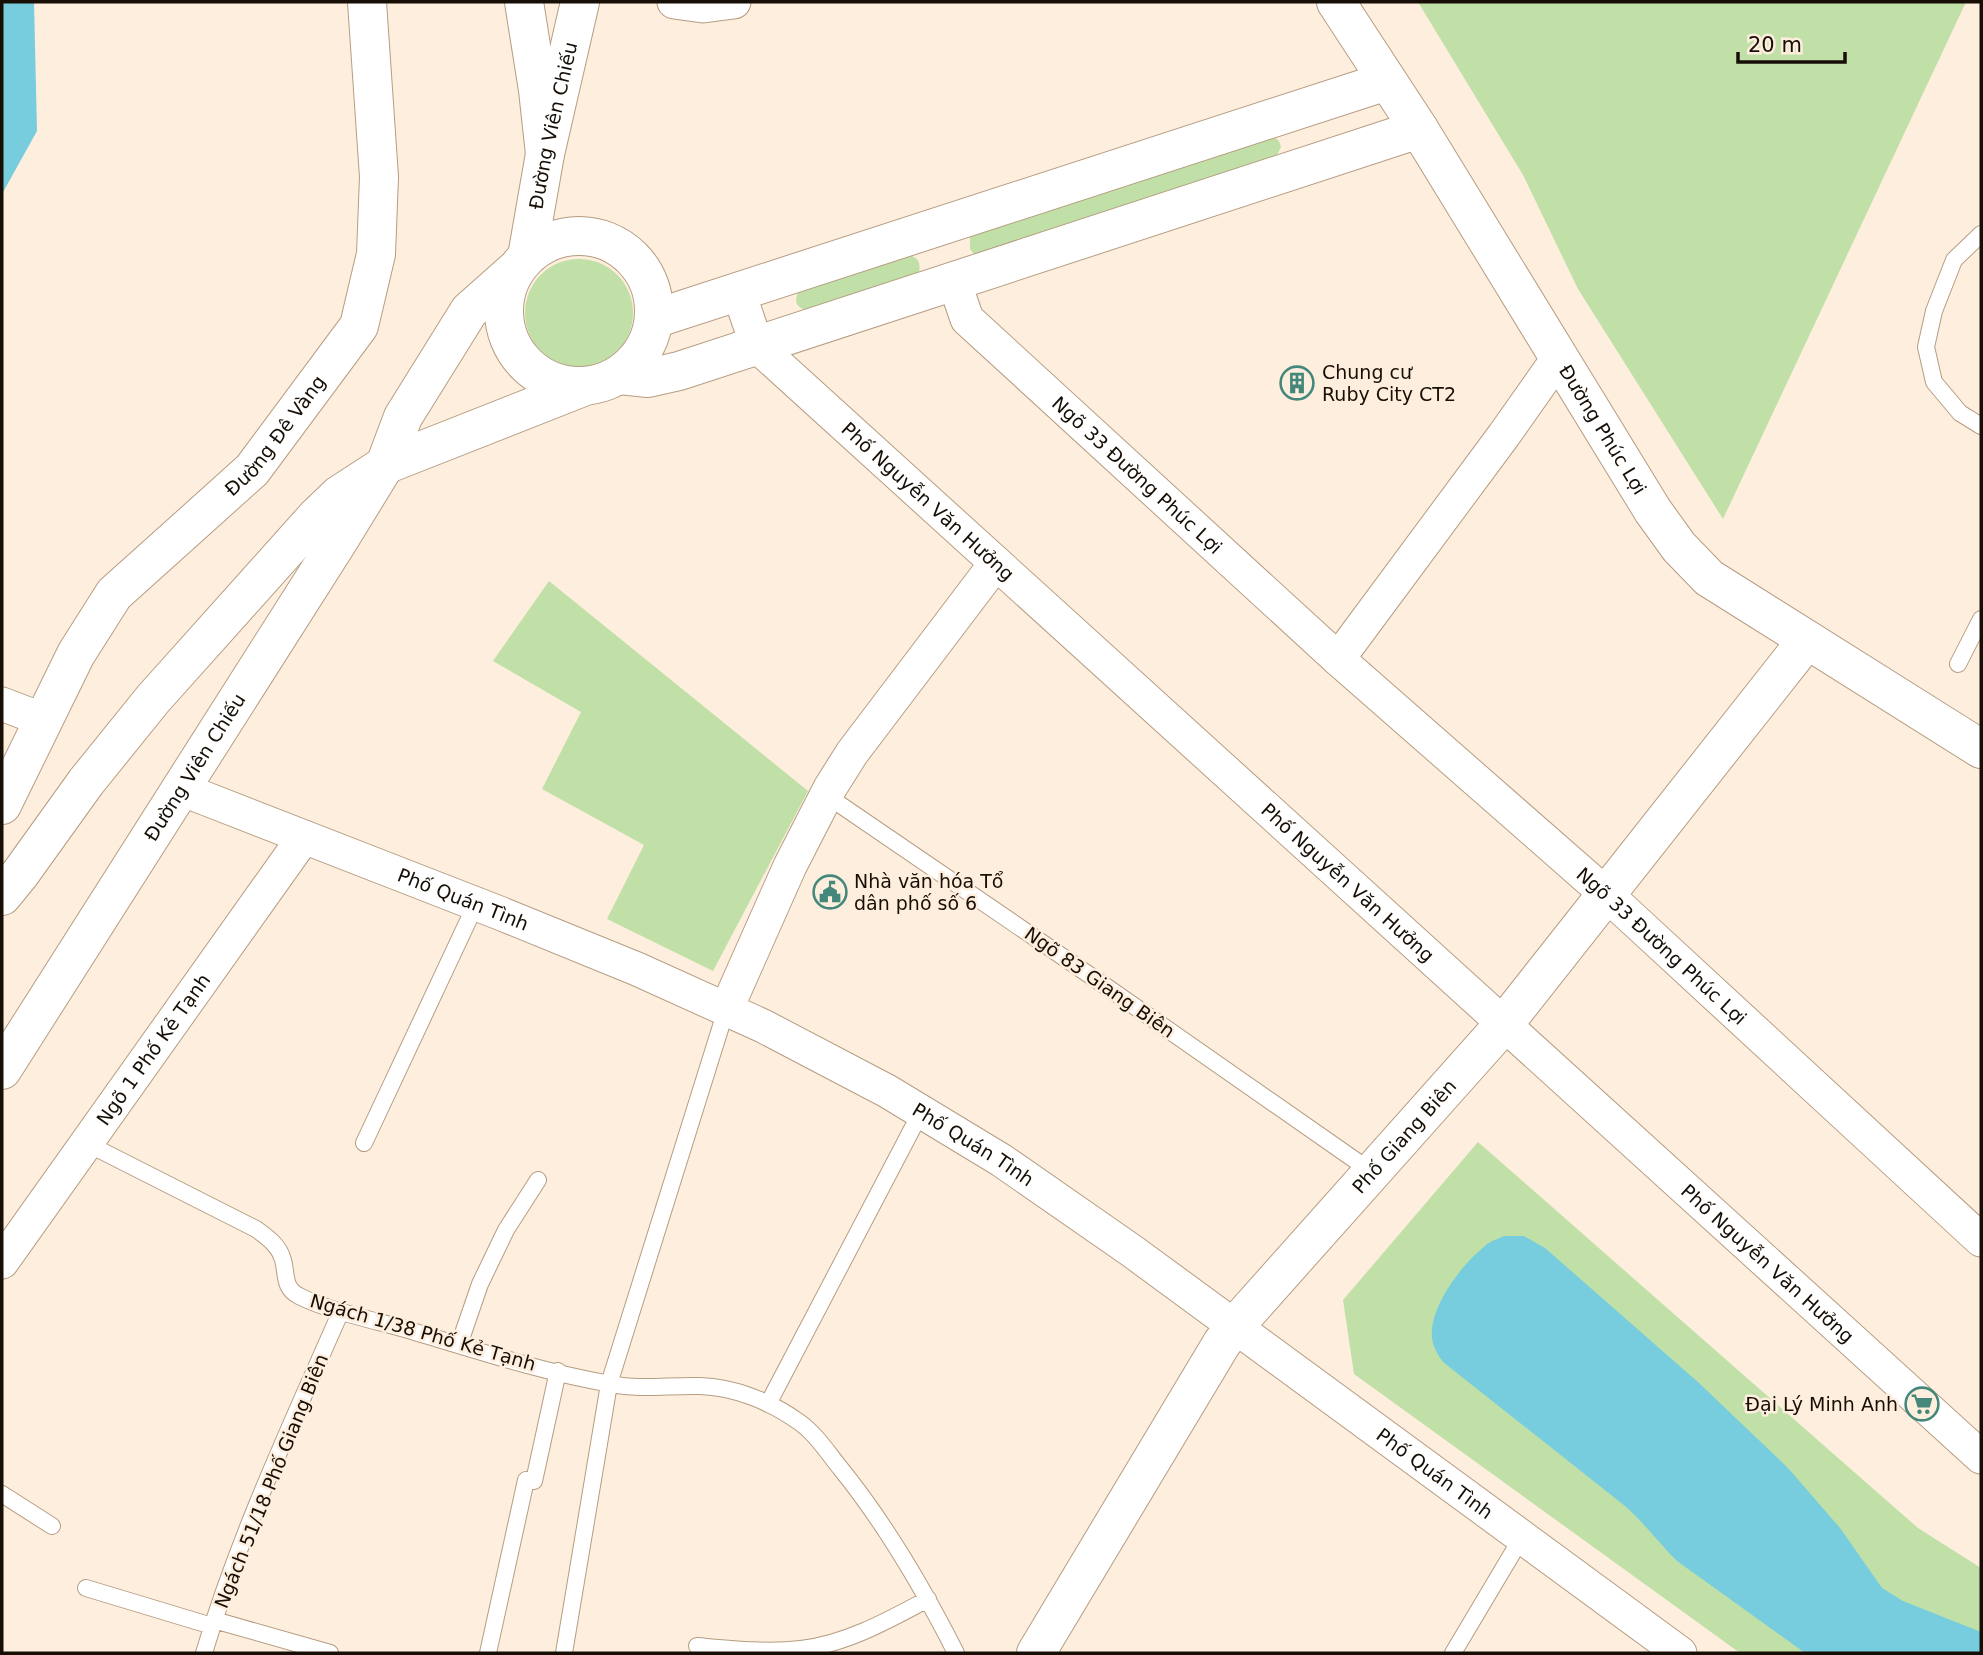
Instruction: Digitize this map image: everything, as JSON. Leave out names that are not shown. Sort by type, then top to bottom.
[{"type":"street","name":"Đường Đê Vàng","points":[[2,805],[41,719],[75,654],[114,594],[252,470],[359,326],[376,254],[379,177],[367,2]]},
{"type":"street","points":[[524,2],[545,154]]},
{"type":"street","name":"Đường Viên Chiếu","points":[[2,1070],[385,464],[403,417],[469,311],[521,261],[580,2]]},
{"type":"street","points":[[674,2],[703,6],[734,2]]},
{"type":"street","name":"Đường Phúc Lợi","points":[[1336,2],[1419,129],[1653,511],[1679,547],[1709,578],[1981,749]]},
{"type":"street","points":[[654,320],[1387,81]]},
{"type":"street","points":[[620,374],[648,378],[662,376],[1419,129]]},
{"type":"street","points":[[936,229],[954,281]]},
{"type":"street","points":[[2,896],[86,782],[153,699],[316,517],[339,495],[385,464],[620,374],[636,362],[647,345],[654,320],[654,303],[648,280],[635,261],[617,246],[595,237],[575,236],[555,239],[521,261],[503,303],[505,328],[514,352],[531,370],[553,382],[583,387]]},
{"type":"street","name":"Ngõ 33 Đường Phúc Lợi","points":[[954,281],[967,319],[1338,659],[1606,894],[1981,1240]]},
{"type":"street","name":"Phố Nguyễn Văn Hưởng","points":[[739,293],[757,345],[1981,1457]]},
{"type":"street","points":[[1338,659],[1559,357]]},
{"type":"street","points":[[726,1010],[825,795],[852,754],[996,563]]},
{"type":"street","name":"Phố Giang Biên","points":[[1036,1653],[1222,1343],[1504,1024],[1807,640]]},
{"type":"street","points":[[2,704],[41,719]]},
{"type":"street","name":"Phố Quán Tình","points":[[181,789],[637,970],[726,1010],[887,1091],[1012,1167],[1132,1251],[1680,1653]]},
{"type":"street","name":"Ngõ 1 Phố Kẻ Tạnh","points":[[2,1262],[304,837]]},
{"type":"lane","points":[[1981,234],[1954,260],[1934,311],[1926,347],[1934,382],[1960,413],[1981,426]]},
{"type":"lane","points":[[1958,664],[1981,618]]},
{"type":"lane","name":"Ngõ 83 Giang Biên","points":[[825,795],[1116,993],[1372,1172]]},
{"type":"lane","points":[[364,1143],[476,904]]},
{"type":"lane","points":[[564,1653],[609,1384],[726,1010]]},
{"type":"lane","points":[[768,1404],[921,1111]]},
{"type":"lane","name":"Ngách 1/38 Phố Kẻ Tạnh","points":[[86,1143],[256,1229],[275,1242],[283,1260],[285,1281],[297,1295],[341,1311],[459,1345],[609,1384],[650,1388],[700,1386],[728,1389],[768,1404],[801,1423],[819,1441],[910,1565],[956,1653]]},
{"type":"lane","points":[[459,1345],[480,1284],[501,1241],[538,1180]]},
{"type":"lane","name":"Ngách 51/18 Phố Giang Biên","points":[[204,1653],[268,1477],[341,1311]]},
{"type":"lane","points":[[488,1653],[526,1480],[534,1481],[558,1371]]},
{"type":"lane","points":[[2,1494],[52,1527]]},
{"type":"lane","points":[[1453,1653],[1522,1537]]},
{"type":"lane","points":[[86,1587],[330,1653]]},
{"type":"lane","points":[[697,1646],[749,1650],[800,1649],[830,1643],[893,1618],[928,1599]]},
{"type":"green space","points":[[1418,2],[1966,2],[1723,519],[1578,289],[1523,175]]},
{"type":"green space","points":[[1274,137],[1281,147],[1275,159],[981,255],[974,254],[970,249],[970,237],[975,233]]},
{"type":"green space","points":[[907,255],[918,260],[919,272],[806,310],[796,303],[799,291]]},
{"type":"green space","points":[[579,259],[600,263],[617,275],[629,292],[633,313],[629,334],[617,351],[600,363],[579,367],[558,363],[541,351],[529,334],[525,313],[529,292],[541,275],[558,263]]},
{"type":"green space","points":[[549,581],[808,791],[713,971],[607,919],[644,845],[542,789],[581,712],[493,661]]},
{"type":"green space","points":[[1478,1142],[1918,1528],[1981,1568],[1981,1653],[1740,1653],[1354,1374],[1343,1300]]},
{"type":"water","points":[[2,2],[34,2],[37,131],[2,194]]},
{"type":"water","points":[[1504,1236],[1524,1236],[1545,1248],[1699,1383],[1788,1468],[1840,1528],[1882,1588],[1903,1601],[1981,1632],[1981,1653],[1805,1653],[1677,1561],[1625,1506],[1443,1362],[1432,1338],[1432,1326],[1441,1300],[1457,1275],[1476,1254],[1489,1243]]},
{"type":"place","name":"Chung cư Ruby City CT2","points":[[1297,383]]},
{"type":"place","name":"Nhà văn hóa Tổ dân phố số 6","points":[[830,892]]},
{"type":"place","name":"Đại Lý Minh Anh","points":[[1922,1404]]}]
